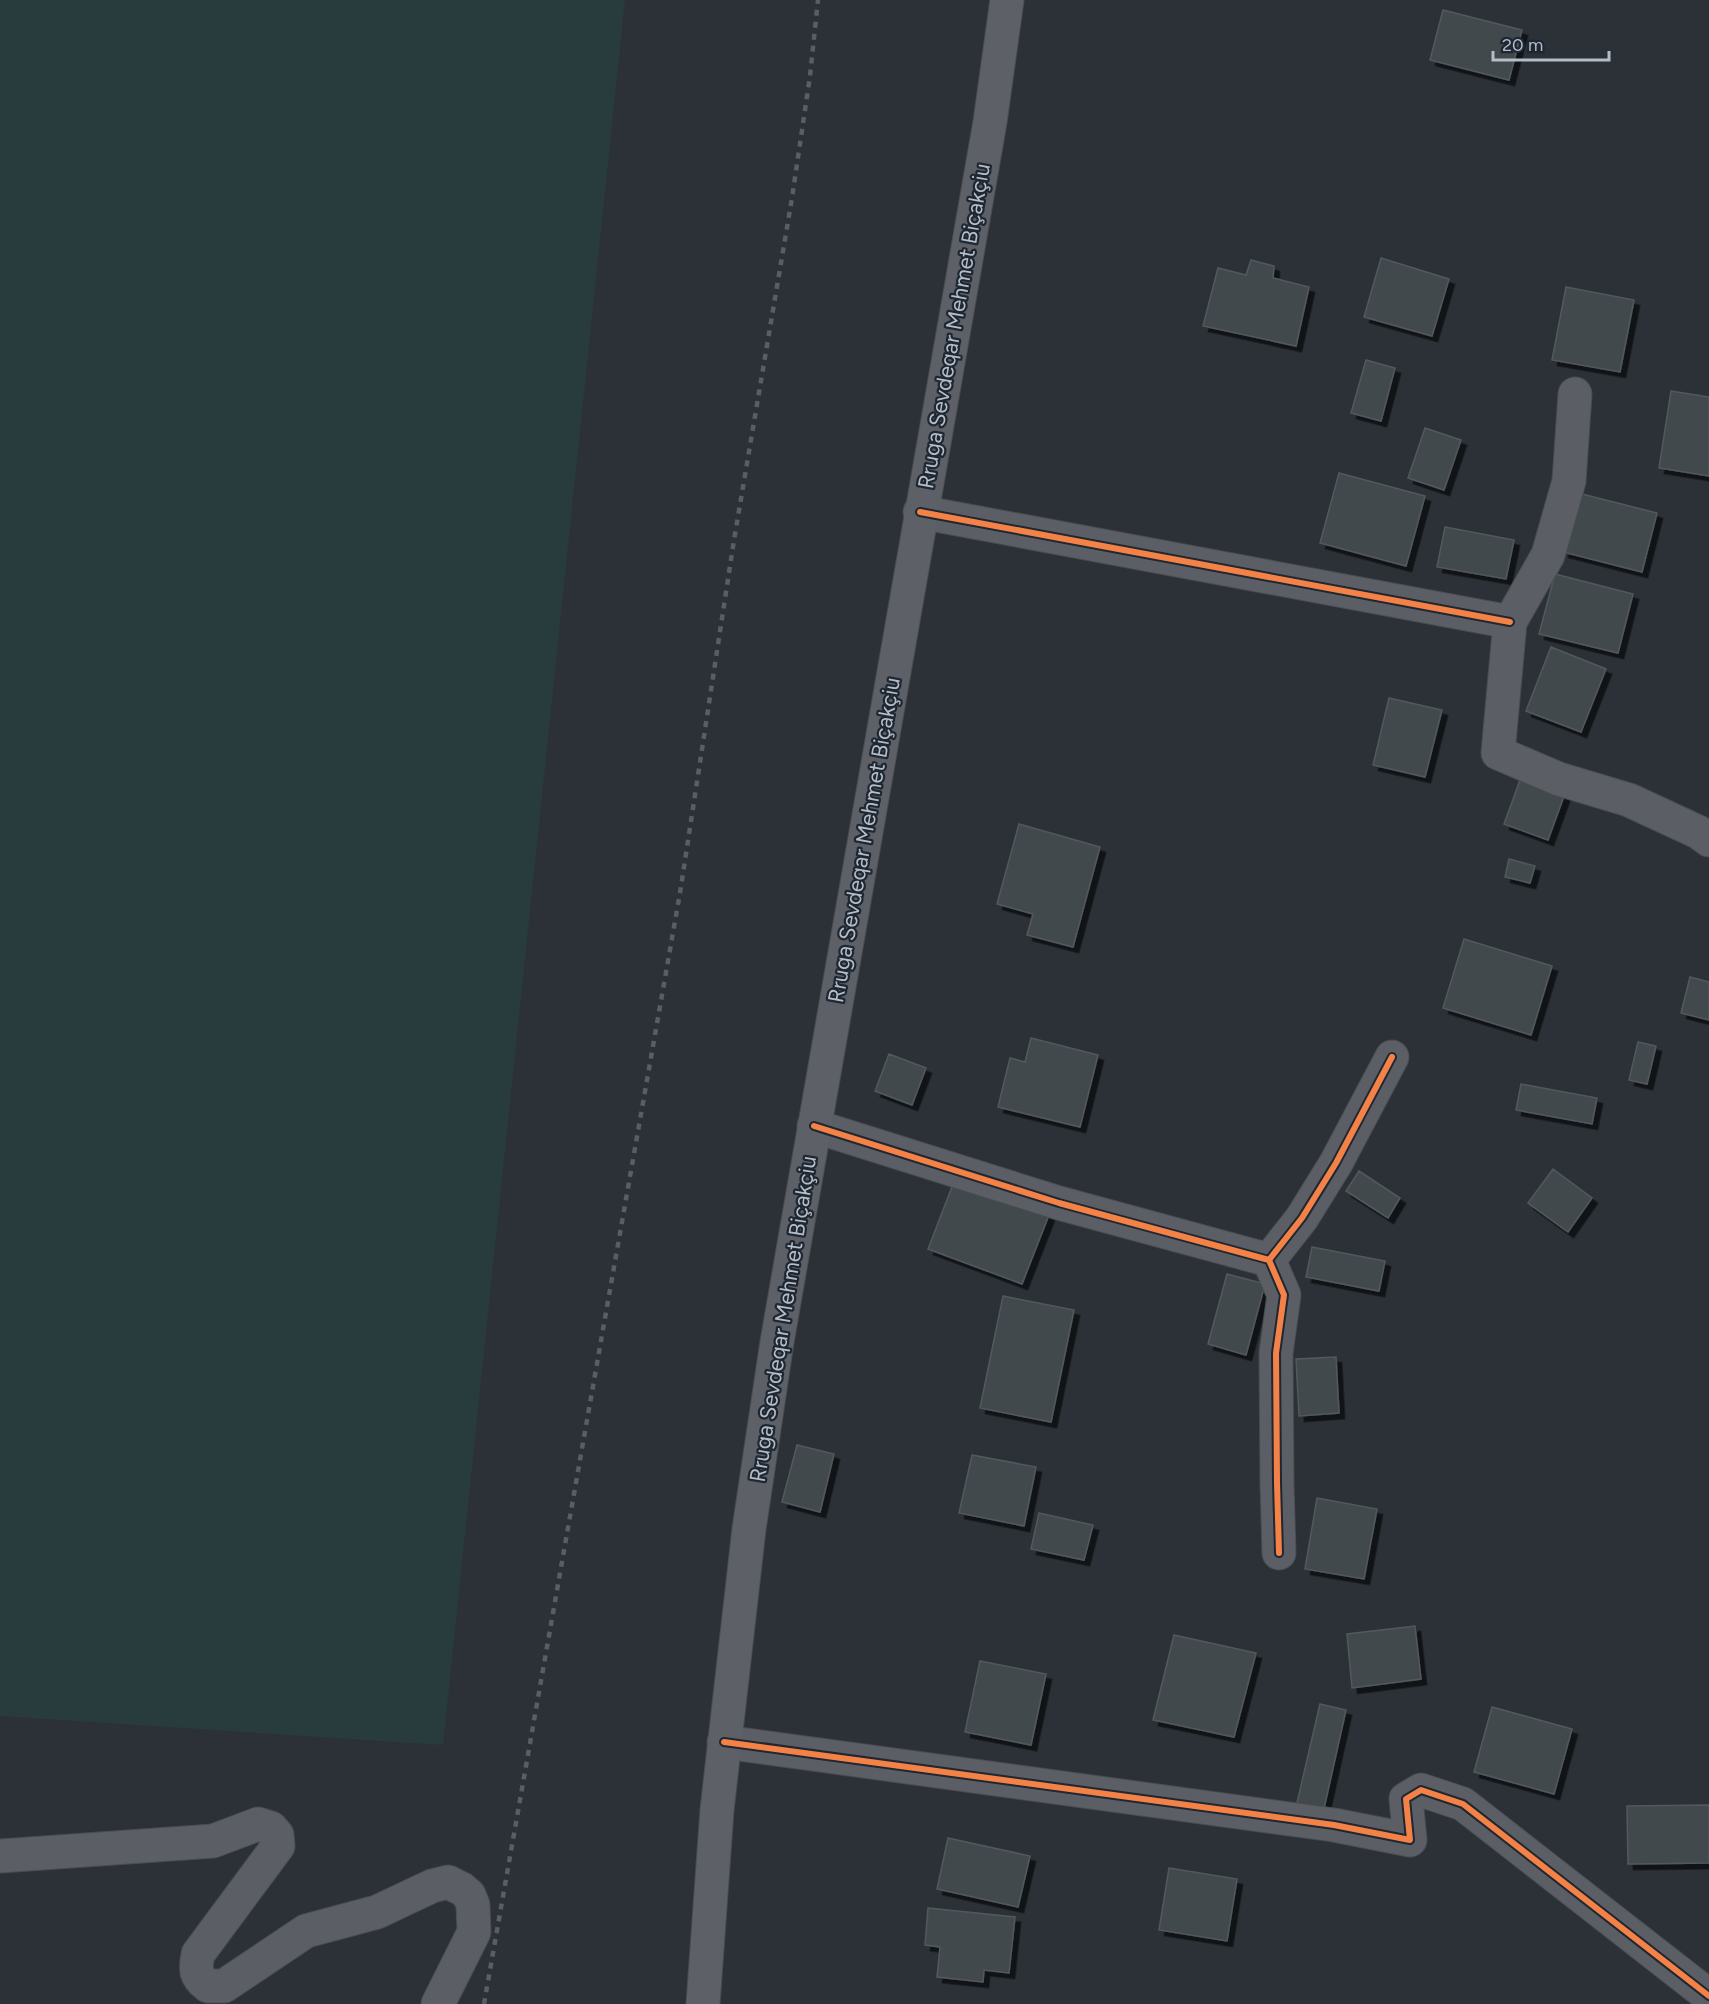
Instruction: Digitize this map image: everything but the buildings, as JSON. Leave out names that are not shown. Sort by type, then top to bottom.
[{"type":"main road","name":"Rruga Sevdeqar Mehmet Biçakçiu","points":[[703,2004],[712,1867],[724,1742],[753,1505],[777,1342],[920,512],[990,122],[1008,0]]},
{"type":"street","points":[[1575,394],[1569,481],[1566,492],[1548,555],[1510,622],[1498,753],[1559,779],[1629,800],[1698,832],[1709,840]]},
{"type":"street","points":[[920,512],[1510,622]]},
{"type":"street","points":[[1269,1260],[1308,1209],[1356,1127],[1392,1057]]},
{"type":"street","points":[[814,1126],[1059,1203],[1269,1260]]},
{"type":"street","points":[[1269,1260],[1284,1295],[1276,1353],[1279,1553]]},
{"type":"street","points":[[724,1742],[1334,1825],[1410,1840],[1406,1799],[1421,1790],[1463,1804],[1709,1996]]},
{"type":"street","points":[[0,1856],[213,1841],[258,1824],[271,1828],[277,1835],[278,1846],[198,1954],[195,1968],[197,1978],[208,1986],[224,1986],[306,1931],[377,1912],[432,1886],[448,1882],[470,1895],[473,1905],[474,1932],[438,2004]]},
{"type":"shaded area","points":[[0,0],[625,0],[443,1745],[0,1716]]},
{"type":"railway","points":[[484,2004],[680,893],[734,540],[792,198],[810,76],[818,0]]},
{"type":"cycle path","points":[[920,512],[1510,622]]},
{"type":"cycle path","points":[[1279,1553],[1276,1353],[1284,1295],[1269,1260],[1302,1218],[1336,1163],[1392,1057]]},
{"type":"cycle path","points":[[814,1126],[1059,1203],[1269,1260]]},
{"type":"cycle path","points":[[724,1742],[1334,1825],[1410,1840],[1406,1799],[1421,1790],[1463,1804],[1709,1996]]}]
